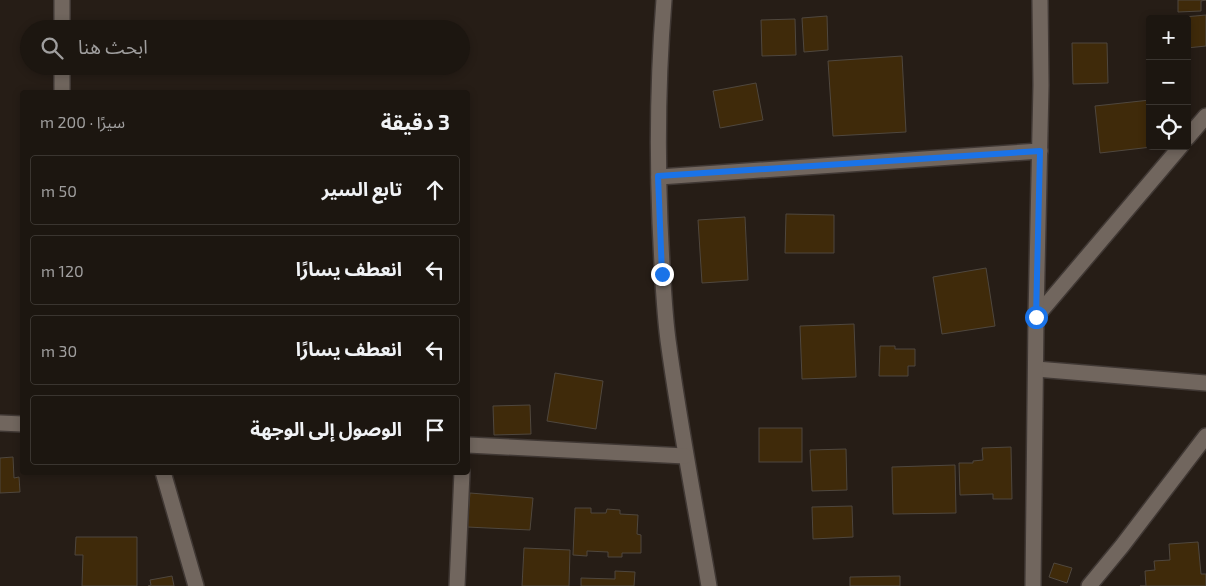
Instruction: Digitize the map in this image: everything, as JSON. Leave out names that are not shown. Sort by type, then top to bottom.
[{"type":"street","points":[[62,0],[62,20]]},
{"type":"street","points":[[664,0],[660,49],[658,176],[662,274],[668,339],[685,456],[709,586]]},
{"type":"street","points":[[1033,586],[1040,151],[1040,0]]},
{"type":"street","points":[[62,75],[62,90]]},
{"type":"street","points":[[1191,133],[1206,116]]},
{"type":"street","points":[[1036,317],[1178,150]]},
{"type":"street","points":[[658,176],[1040,151]]},
{"type":"street","points":[[1036,369],[1206,383]]},
{"type":"street","points":[[0,423],[20,424]]},
{"type":"street","points":[[1089,586],[1206,436]]},
{"type":"street","points":[[470,445],[685,456]]},
{"type":"street","points":[[164,475],[196,586]]},
{"type":"street","points":[[457,586],[462,475]]},
{"type":"building","points":[[1178,0],[1206,0],[1201,1],[1201,11],[1178,12]]},
{"type":"building","points":[[1206,15],[1206,46],[1191,48],[1191,16]]},
{"type":"building","points":[[827,16],[828,50],[804,52],[802,18]]},
{"type":"building","points":[[795,19],[796,55],[762,56],[761,20]]},
{"type":"building","points":[[1072,43],[1107,43],[1108,83],[1073,84]]},
{"type":"building","points":[[902,56],[906,132],[833,136],[828,61]]},
{"type":"building","points":[[756,83],[763,120],[720,128],[713,91]]},
{"type":"building","points":[[1146,100],[1146,148],[1100,153],[1095,106]]},
{"type":"building","points":[[786,214],[834,215],[834,253],[785,253]]},
{"type":"building","points":[[745,217],[748,280],[702,283],[698,220]]},
{"type":"building","points":[[986,268],[995,326],[942,334],[933,277]]},
{"type":"building","points":[[854,324],[856,377],[802,379],[800,326]]},
{"type":"building","points":[[880,346],[895,346],[895,349],[915,349],[915,366],[908,366],[908,376],[879,376]]},
{"type":"building","points":[[555,373],[603,381],[596,429],[547,421]]},
{"type":"building","points":[[530,405],[531,434],[494,435],[493,406]]},
{"type":"building","points":[[759,428],[802,428],[802,462],[759,462]]},
{"type":"building","points":[[1011,447],[1012,499],[993,499],[993,494],[960,495],[959,463],[973,463],[973,461],[983,460],[982,448]]},
{"type":"building","points":[[846,449],[847,490],[812,491],[810,450]]},
{"type":"building","points":[[13,457],[14,478],[19,477],[20,492],[0,493],[0,458]]},
{"type":"building","points":[[955,465],[956,513],[893,514],[892,467]]},
{"type":"building","points":[[470,493],[533,498],[530,530],[467,527]]},
{"type":"building","points":[[852,506],[853,537],[813,539],[812,507]]},
{"type":"building","points":[[575,508],[591,508],[591,513],[606,513],[607,509],[620,510],[620,514],[638,515],[637,534],[641,535],[641,553],[622,553],[622,557],[608,557],[608,552],[587,551],[587,556],[573,555]]},
{"type":"building","points":[[76,537],[137,537],[137,586],[82,586],[83,555],[75,555]]},
{"type":"building","points":[[1198,542],[1201,574],[1206,574],[1206,586],[1146,586],[1145,571],[1155,570],[1154,561],[1170,560],[1169,544]]},
{"type":"building","points":[[524,548],[570,550],[569,586],[522,586]]},
{"type":"building","points":[[1054,563],[1072,568],[1067,583],[1049,577]]},
{"type":"building","points":[[615,571],[635,572],[634,586],[581,586],[581,578],[615,579]]},
{"type":"building","points":[[172,576],[174,586],[148,586],[151,585],[150,580]]},
{"type":"building","points":[[900,576],[900,586],[850,586],[850,577]]},
{"type":"route","points":[[662,274],[658,176],[1040,151],[1036,317]]}]
